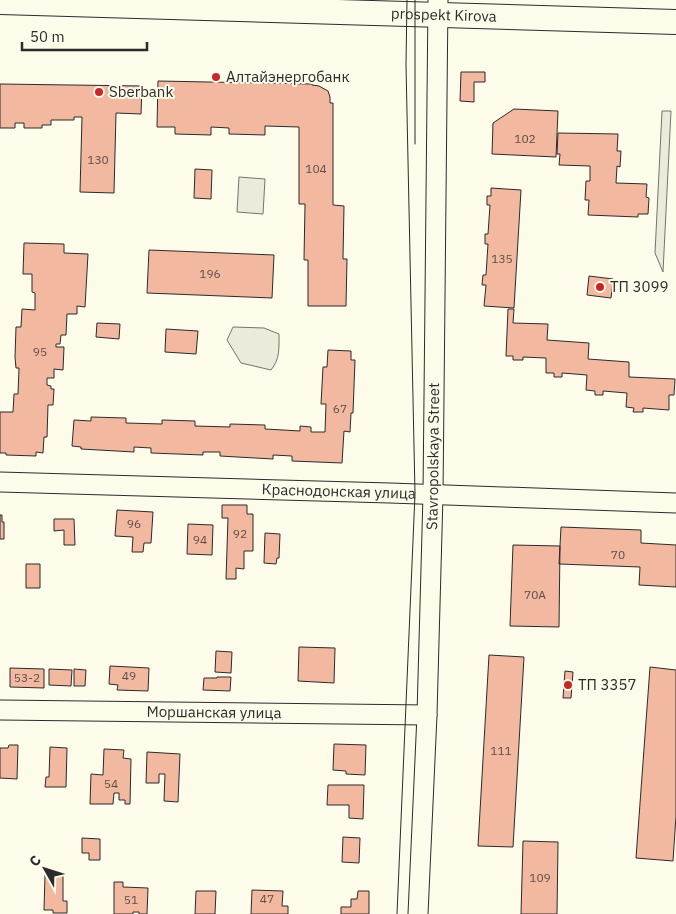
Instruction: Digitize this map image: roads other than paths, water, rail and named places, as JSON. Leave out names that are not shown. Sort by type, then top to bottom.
[{"type":"main road","name":"prospekt Kirova","points":[[0,2],[438,7],[676,22]]},
{"type":"street","name":"Stavropolskaya Street","points":[[418,914],[427,715],[433,494],[438,7]]},
{"type":"street","name":"Краснодонская улица","points":[[0,482],[676,503]]},
{"type":"street","name":"Моршанская улица","points":[[0,710],[427,715]]},
{"type":"tram line","points":[[397,914],[415,494],[406,65],[407,0]]},
{"type":"tram line","points":[[415,0],[415,144]]},
{"type":"place","name":"Алтайэнергобанк","points":[[216,77]]},
{"type":"place","name":"Sberbank","points":[[99,92]]},
{"type":"place","name":"ТП 3099","points":[[600,287]]},
{"type":"place","name":"ТП 3357","points":[[568,685]]}]
